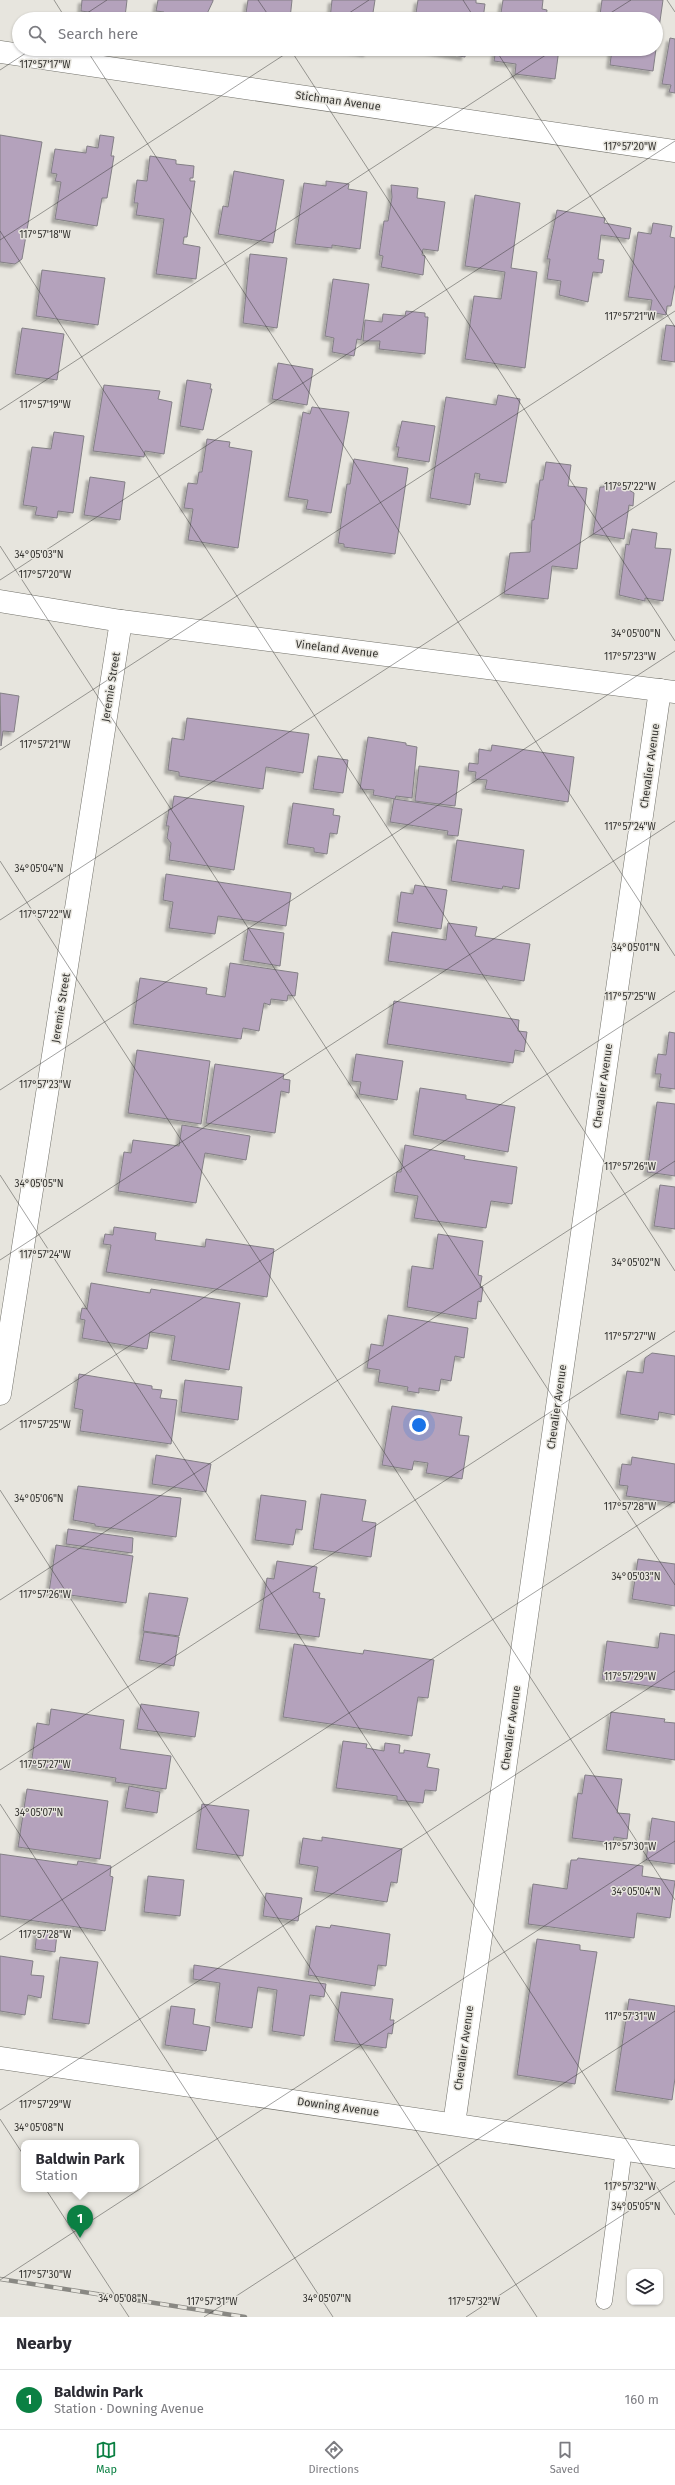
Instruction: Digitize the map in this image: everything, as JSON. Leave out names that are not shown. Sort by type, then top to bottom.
[{"type":"street","name":"Stichman Avenue","points":[[0,52],[12,54]]},
{"type":"street","name":"Stichman Avenue","points":[[27,56],[675,151]]},
{"type":"street","name":"Vineland Avenue","points":[[0,601],[121,621],[668,691]]},
{"type":"street","name":"Jeremie Street","points":[[0,1394],[121,621]]},
{"type":"street","name":"Chevalier Avenue","points":[[454,2124],[668,691]]},
{"type":"street","name":"Downing Avenue","points":[[0,2058],[675,2157]]},
{"type":"lane","points":[[604,2300],[624,2149]]},
{"type":"building","points":[[82,0],[127,0],[126,12],[81,11]]},
{"type":"building","points":[[158,0],[213,0],[208,12],[156,11]]},
{"type":"building","points":[[248,0],[292,0],[291,12],[246,12]]},
{"type":"building","points":[[332,0],[375,0],[373,12],[331,12]]},
{"type":"building","points":[[418,0],[476,0],[476,3],[485,4],[484,12],[416,12]]},
{"type":"building","points":[[503,0],[543,0],[542,9],[547,10],[547,12],[501,12]]},
{"type":"building","points":[[602,0],[663,0],[661,12],[600,12]]},
{"type":"building","points":[[670,38],[675,39],[675,93],[669,92],[671,85],[662,84]]},
{"type":"building","points":[[495,56],[558,56],[555,79],[515,74],[516,64],[494,61]]},
{"type":"building","points":[[611,56],[655,56],[653,71],[610,65]]},
{"type":"building","points":[[0,135],[42,142],[22,259],[15,264],[0,262]]},
{"type":"building","points":[[100,135],[114,137],[111,156],[114,156],[107,198],[102,198],[97,226],[55,219],[61,182],[55,181],[57,174],[51,173],[55,149],[86,153],[87,146],[98,148]]},
{"type":"building","points":[[150,156],[176,160],[176,164],[194,166],[193,178],[190,178],[190,181],[195,181],[187,237],[184,237],[183,244],[200,247],[196,279],[156,274],[164,219],[136,215],[138,203],[134,203],[137,180],[147,181]]},
{"type":"building","points":[[234,171],[284,180],[273,243],[218,234],[223,206],[228,207]]},
{"type":"building","points":[[326,181],[349,184],[348,189],[367,192],[360,249],[332,245],[332,248],[295,244],[304,183],[326,186]]},
{"type":"building","points":[[391,185],[418,188],[417,198],[445,202],[438,251],[423,249],[422,255],[425,256],[423,275],[381,267],[383,256],[379,255],[384,221],[388,221],[392,197]]},
{"type":"building","points":[[475,195],[520,203],[511,268],[537,272],[525,368],[465,359],[474,296],[501,299],[505,272],[465,266]]},
{"type":"building","points":[[557,210],[605,218],[604,223],[631,228],[629,239],[601,235],[598,259],[604,260],[602,273],[593,272],[588,302],[559,295],[561,281],[547,279],[550,259],[547,259]]},
{"type":"building","points":[[653,223],[672,226],[670,237],[675,238],[675,284],[671,306],[667,306],[666,315],[650,312],[652,300],[628,297],[638,232],[651,234]]},
{"type":"building","points":[[250,254],[287,258],[277,328],[243,323]]},
{"type":"building","points":[[42,270],[105,278],[98,325],[36,316]]},
{"type":"building","points":[[333,279],[369,284],[361,340],[357,339],[354,356],[332,352],[334,338],[325,336]]},
{"type":"building","points":[[406,311],[425,313],[425,317],[428,317],[425,354],[379,349],[380,341],[363,341],[365,320],[382,322],[383,314],[405,316]]},
{"type":"building","points":[[666,325],[675,326],[675,362],[661,360]]},
{"type":"building","points":[[22,328],[64,334],[57,380],[15,374]]},
{"type":"building","points":[[278,363],[313,369],[307,405],[272,399]]},
{"type":"building","points":[[187,380],[211,384],[210,389],[212,389],[203,430],[180,426]]},
{"type":"building","points":[[104,385],[160,391],[158,399],[172,402],[164,454],[145,451],[144,457],[93,451]]},
{"type":"building","points":[[498,395],[520,399],[506,483],[479,479],[480,474],[475,473],[470,505],[430,498],[446,397],[496,405]]},
{"type":"building","points":[[312,407],[349,412],[331,513],[306,509],[308,500],[288,497],[303,412],[310,414]]},
{"type":"building","points":[[402,421],[435,426],[429,462],[397,457],[399,447],[396,447]]},
{"type":"building","points":[[54,432],[84,436],[73,513],[58,511],[57,518],[35,515],[37,507],[23,505],[32,447],[51,449]]},
{"type":"building","points":[[207,439],[230,442],[229,447],[252,451],[238,548],[188,540],[193,509],[184,508],[188,483],[197,484],[199,472],[202,472]]},
{"type":"building","points":[[354,459],[408,468],[395,554],[344,547],[344,544],[338,543],[347,484],[350,484]]},
{"type":"building","points":[[546,462],[571,465],[568,486],[587,488],[577,569],[552,566],[548,599],[504,594],[510,553],[530,552],[532,520],[534,520],[540,480],[543,480]]},
{"type":"building","points":[[90,477],[125,482],[120,520],[84,515]]},
{"type":"building","points":[[604,482],[630,486],[629,490],[634,493],[633,506],[629,505],[624,539],[593,534],[600,487],[604,487]]},
{"type":"building","points":[[632,529],[657,533],[655,548],[671,549],[663,601],[645,598],[645,601],[619,595],[626,544],[629,545]]},
{"type":"building","points":[[0,693],[19,696],[14,732],[3,731],[1,746]]},
{"type":"building","points":[[187,718],[309,734],[303,773],[266,767],[263,789],[179,776],[179,772],[168,770],[172,738],[184,740]]},
{"type":"building","points":[[368,737],[406,743],[406,745],[417,747],[412,798],[396,796],[395,799],[373,795],[374,790],[360,789]]},
{"type":"building","points":[[492,745],[574,757],[568,802],[485,789],[487,780],[475,779],[476,772],[468,771],[469,763],[478,764],[479,749],[491,751]]},
{"type":"building","points":[[318,756],[348,760],[343,793],[313,789]]},
{"type":"building","points":[[419,766],[459,771],[455,806],[415,801]]},
{"type":"building","points":[[174,796],[244,806],[234,870],[169,860],[171,843],[167,838],[169,826],[166,826],[169,809],[172,809]]},
{"type":"building","points":[[394,799],[462,809],[458,836],[447,835],[448,831],[390,822]]},
{"type":"building","points":[[293,803],[334,809],[333,815],[340,816],[337,834],[330,833],[327,854],[314,852],[314,848],[287,844]]},
{"type":"building","points":[[457,840],[524,850],[519,889],[503,886],[502,889],[451,881]]},
{"type":"building","points":[[166,874],[291,893],[286,926],[218,916],[215,934],[169,928],[173,902],[163,900]]},
{"type":"building","points":[[415,885],[447,890],[441,929],[397,922],[401,892],[413,894]]},
{"type":"building","points":[[448,923],[477,927],[475,936],[530,944],[524,981],[388,961],[392,932],[446,940]]},
{"type":"building","points":[[248,928],[284,933],[280,966],[243,960]]},
{"type":"building","points":[[230,963],[298,973],[295,996],[288,995],[287,1001],[271,999],[270,1005],[264,1003],[259,1031],[243,1028],[241,1039],[133,1024],[140,978],[207,988],[206,994],[225,997]]},
{"type":"building","points":[[394,1001],[519,1020],[518,1031],[527,1032],[524,1052],[515,1050],[513,1063],[387,1044]]},
{"type":"building","points":[[669,1032],[675,1033],[675,1089],[659,1087],[661,1074],[655,1074],[658,1054],[666,1055]]},
{"type":"building","points":[[137,1050],[210,1061],[201,1124],[128,1113]]},
{"type":"building","points":[[356,1054],[403,1061],[397,1100],[359,1094],[361,1082],[352,1081]]},
{"type":"building","points":[[215,1064],[284,1074],[283,1079],[290,1080],[289,1093],[281,1091],[275,1133],[206,1123]]},
{"type":"building","points":[[420,1088],[466,1095],[466,1099],[515,1107],[508,1152],[413,1135]]},
{"type":"building","points":[[657,1102],[675,1104],[675,1176],[647,1172]]},
{"type":"building","points":[[182,1125],[250,1136],[246,1160],[205,1153],[196,1203],[118,1191],[124,1152],[131,1153],[133,1140],[179,1146]]},
{"type":"building","points":[[405,1145],[465,1156],[464,1159],[517,1167],[512,1204],[491,1201],[486,1228],[414,1218],[418,1196],[394,1192],[397,1172],[401,1172]]},
{"type":"building","points":[[660,1185],[675,1187],[675,1229],[654,1226]]},
{"type":"building","points":[[114,1227],[156,1233],[155,1240],[205,1247],[206,1239],[274,1249],[267,1297],[106,1272],[111,1245],[103,1244],[105,1234],[113,1235]]},
{"type":"building","points":[[438,1234],[483,1241],[478,1275],[482,1276],[480,1287],[483,1287],[481,1302],[478,1301],[476,1319],[407,1307],[412,1266],[433,1269]]},
{"type":"building","points":[[91,1283],[150,1293],[151,1289],[240,1303],[229,1370],[171,1360],[175,1336],[150,1332],[147,1349],[82,1338],[85,1320],[80,1319],[82,1308],[87,1309]]},
{"type":"building","points":[[388,1315],[468,1328],[464,1358],[455,1356],[451,1381],[441,1379],[439,1391],[419,1388],[419,1393],[407,1391],[408,1387],[378,1382],[380,1370],[367,1368],[371,1344],[383,1346]]},
{"type":"building","points":[[652,1353],[675,1356],[675,1415],[659,1412],[658,1420],[620,1414],[627,1371],[643,1373],[645,1358]]},
{"type":"building","points":[[79,1374],[152,1386],[152,1389],[162,1390],[160,1398],[177,1400],[171,1444],[80,1431],[83,1410],[74,1408]]},
{"type":"building","points":[[185,1380],[242,1387],[238,1420],[181,1412]]},
{"type":"building","points":[[392,1406],[462,1417],[459,1435],[469,1436],[462,1479],[426,1473],[428,1463],[414,1461],[412,1470],[382,1465]]},
{"type":"building","points":[[156,1455],[211,1464],[206,1492],[152,1484]]},
{"type":"building","points":[[632,1457],[675,1464],[675,1503],[626,1496],[628,1486],[619,1485],[622,1464],[631,1465]]},
{"type":"building","points":[[78,1486],[181,1498],[176,1537],[95,1526],[95,1524],[73,1520]]},
{"type":"building","points":[[321,1494],[366,1500],[362,1521],[376,1523],[371,1557],[313,1549]]},
{"type":"building","points":[[261,1495],[306,1501],[302,1530],[296,1529],[293,1545],[255,1540]]},
{"type":"building","points":[[68,1529],[133,1538],[132,1553],[66,1544]]},
{"type":"building","points":[[56,1545],[133,1556],[126,1603],[49,1592]]},
{"type":"building","points":[[638,1559],[675,1564],[675,1606],[632,1599]]},
{"type":"building","points":[[277,1561],[317,1567],[313,1592],[320,1593],[319,1598],[325,1599],[319,1637],[259,1629],[267,1578],[274,1579]]},
{"type":"building","points":[[149,1593],[188,1598],[179,1636],[143,1631]]},
{"type":"building","points":[[144,1632],[179,1637],[174,1666],[139,1660]]},
{"type":"building","points":[[660,1633],[675,1635],[675,1690],[602,1679],[607,1641],[658,1648]]},
{"type":"building","points":[[294,1644],[363,1654],[364,1650],[434,1660],[428,1698],[418,1697],[412,1736],[283,1717]]},
{"type":"building","points":[[141,1704],[199,1712],[195,1737],[137,1729]]},
{"type":"building","points":[[51,1709],[124,1720],[120,1749],[171,1756],[166,1789],[115,1782],[116,1778],[31,1765],[37,1723],[49,1725]]},
{"type":"building","points":[[611,1712],[665,1719],[664,1722],[675,1723],[675,1760],[606,1750]]},
{"type":"building","points":[[343,1741],[367,1744],[366,1748],[384,1751],[385,1743],[400,1745],[399,1753],[404,1753],[404,1750],[430,1754],[427,1767],[439,1769],[436,1791],[425,1790],[423,1803],[397,1800],[397,1796],[336,1788]]},
{"type":"building","points":[[585,1775],[622,1779],[617,1813],[630,1814],[627,1839],[614,1837],[613,1843],[572,1838],[578,1793],[582,1794]]},
{"type":"building","points":[[129,1786],[160,1792],[157,1813],[125,1808]]},
{"type":"building","points":[[27,1789],[108,1801],[100,1859],[18,1847]]},
{"type":"building","points":[[202,1804],[249,1810],[243,1856],[196,1849]]},
{"type":"building","points":[[652,1818],[675,1822],[675,1864],[646,1860]]},
{"type":"building","points":[[322,1837],[402,1849],[397,1883],[391,1882],[387,1902],[314,1891],[318,1867],[299,1864],[303,1838],[322,1841]]},
{"type":"building","points":[[0,1854],[77,1865],[78,1861],[111,1866],[110,1876],[113,1877],[105,1931],[0,1916]]},
{"type":"building","points":[[578,1858],[643,1866],[642,1876],[675,1881],[670,1918],[637,1913],[634,1938],[528,1924],[533,1884],[567,1889],[571,1860],[577,1860]]},
{"type":"building","points":[[148,1876],[184,1880],[180,1916],[144,1912]]},
{"type":"building","points":[[266,1893],[302,1898],[298,1921],[263,1916]]},
{"type":"building","points":[[331,1925],[390,1934],[386,1966],[378,1965],[375,1986],[308,1975],[316,1926],[330,1928]]},
{"type":"building","points":[[37,1931],[57,1934],[55,1952],[35,1949]]},
{"type":"building","points":[[537,1939],[580,1945],[580,1950],[597,1952],[575,2084],[517,2075]]},
{"type":"building","points":[[0,1956],[33,1961],[31,1975],[44,1976],[41,1998],[28,1995],[25,2015],[0,2011]]},
{"type":"building","points":[[60,1957],[98,1962],[89,2024],[52,2019]]},
{"type":"building","points":[[194,1965],[326,1984],[324,1997],[310,1995],[304,2036],[272,2031],[277,1990],[258,1987],[252,2028],[215,2022],[220,1983],[193,1979]]},
{"type":"building","points":[[341,1992],[393,1999],[390,2020],[394,2020],[392,2034],[388,2033],[386,2048],[334,2041]]},
{"type":"building","points":[[629,1999],[675,2006],[675,2078],[672,2100],[615,2091]]},
{"type":"building","points":[[171,2006],[195,2009],[193,2024],[210,2027],[206,2051],[165,2045]]},
{"type":"railway","points":[[0,2279],[245,2317]]},
{"type":"place","name":"Baldwin Park","points":[[80,2238]]}]
